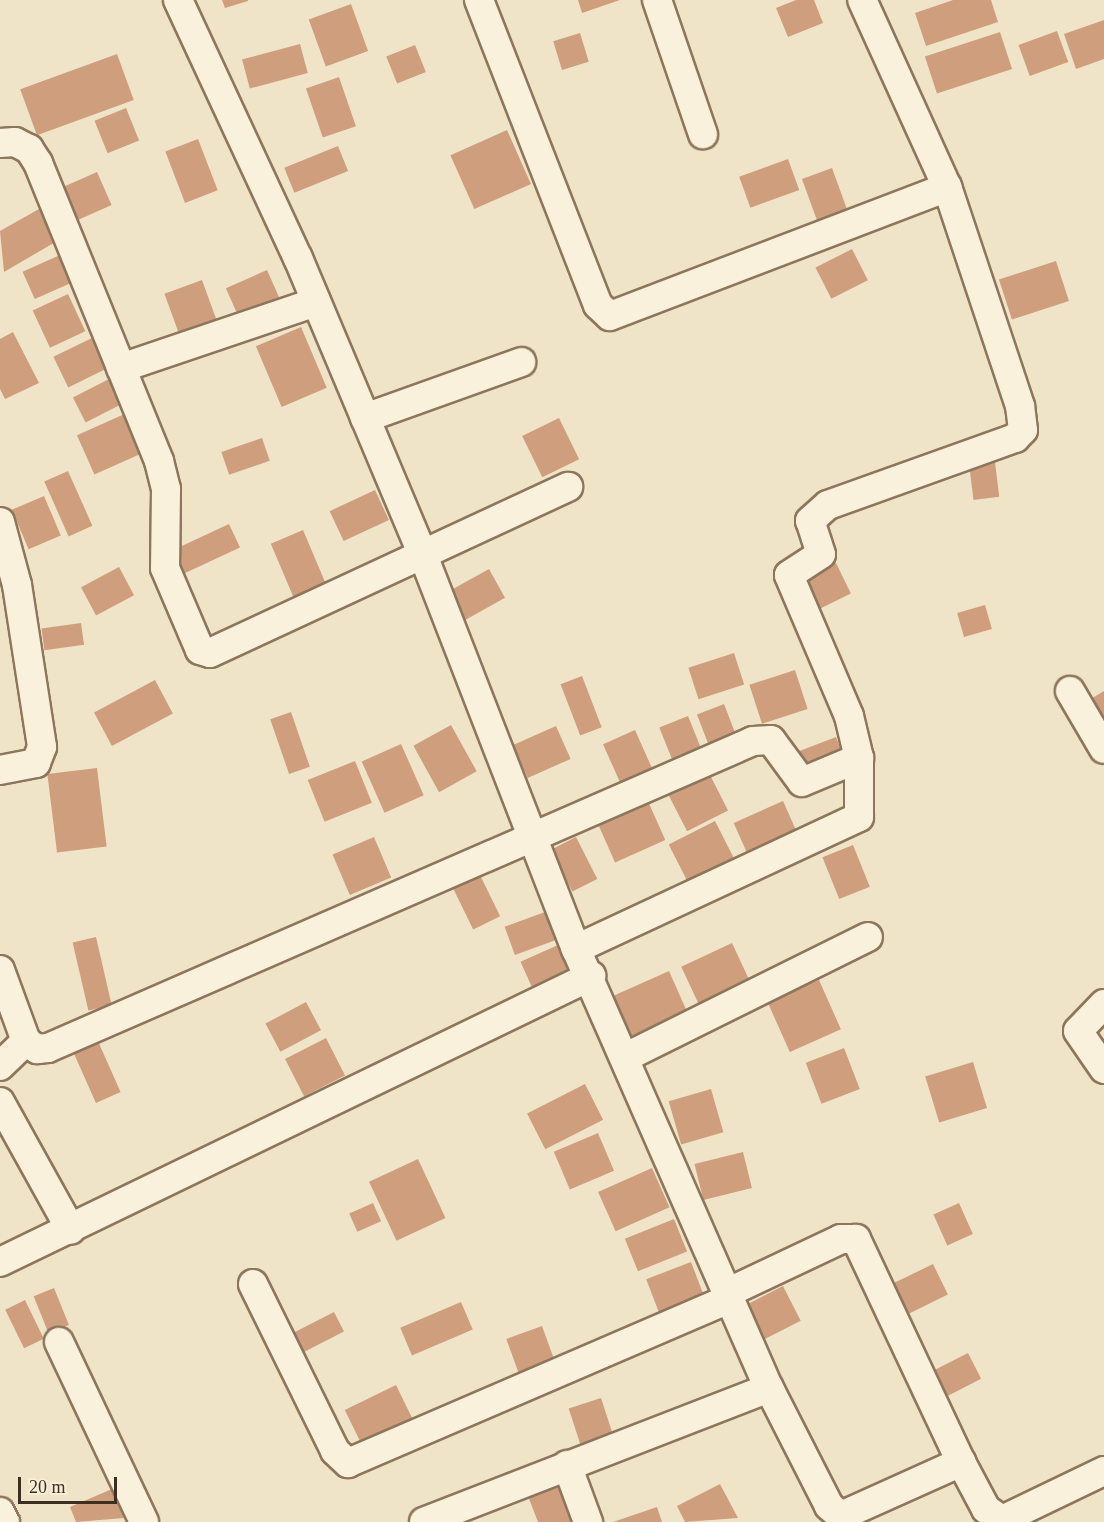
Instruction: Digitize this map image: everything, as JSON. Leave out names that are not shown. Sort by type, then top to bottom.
[{"type":"street","points":[[178,0],[316,302],[423,555],[576,950],[591,976],[769,1388],[829,1506],[841,1516],[961,1462]]},
{"type":"street","points":[[479,0],[598,305],[610,316],[947,187]]},
{"type":"street","points":[[657,0],[703,134]]},
{"type":"street","points":[[576,950],[854,822],[861,809],[860,758],[849,716],[789,575],[821,554],[810,521],[828,505],[1015,438],[1023,430],[1020,406],[947,187],[862,0]]},
{"type":"street","points":[[0,143],[22,145],[38,163],[159,461],[166,489],[165,568],[200,650],[210,653],[568,487]]},
{"type":"street","points":[[121,368],[316,302]]},
{"type":"street","points":[[365,418],[521,362]]},
{"type":"street","points":[[0,522],[16,585],[42,747],[36,763],[0,770]]},
{"type":"street","points":[[1070,691],[1104,749]]},
{"type":"street","points":[[0,970],[26,1041],[37,1049],[48,1048],[531,835],[753,741],[771,740],[802,782],[860,758]]},
{"type":"street","points":[[626,1057],[868,937]]},
{"type":"street","points":[[0,1262],[71,1230],[591,976]]},
{"type":"street","points":[[1104,1004],[1078,1031],[1104,1069]]},
{"type":"street","points":[[0,1066],[26,1041]]},
{"type":"street","points":[[0,1102],[71,1230]]},
{"type":"street","points":[[253,1284],[335,1451],[348,1463],[730,1295],[841,1239],[856,1239],[961,1462],[986,1509],[1002,1520],[1104,1471]]},
{"type":"street","points":[[59,1342],[144,1522]]},
{"type":"street","points":[[424,1522],[769,1388]]},
{"type":"street","points":[[567,1465],[588,1522]]},
{"type":"street","points":[[0,1512],[5,1522]]},
{"type":"building","points":[[222,0],[248,0],[248,1],[225,8]]},
{"type":"building","points":[[578,0],[620,0],[582,13]]},
{"type":"building","points":[[796,0],[814,0],[823,23],[788,37],[776,8]]},
{"type":"building","points":[[953,0],[991,0],[998,22],[926,46],[915,13]]},
{"type":"building","points":[[351,4],[368,51],[326,66],[309,19]]},
{"type":"building","points":[[1104,20],[1104,59],[1076,69],[1064,34]]},
{"type":"building","points":[[1057,31],[1068,62],[1030,76],[1018,45]]},
{"type":"building","points":[[1000,32],[1012,69],[937,94],[925,56]]},
{"type":"building","points":[[580,33],[589,62],[562,70],[553,41]]},
{"type":"building","points":[[300,44],[308,73],[250,89],[242,60]]},
{"type":"building","points":[[415,45],[426,72],[397,84],[386,57]]},
{"type":"building","points":[[117,54],[134,100],[37,135],[20,89]]},
{"type":"building","points":[[339,77],[356,126],[323,138],[306,88]]},
{"type":"building","points":[[126,108],[139,140],[108,153],[94,121]]},
{"type":"building","points":[[507,130],[531,184],[474,209],[450,155]]},
{"type":"building","points":[[198,139],[218,190],[185,203],[165,152]]},
{"type":"building","points":[[338,146],[348,171],[294,193],[284,168]]},
{"type":"building","points":[[788,159],[799,190],[750,208],[739,177]]},
{"type":"building","points":[[832,168],[849,215],[819,226],[802,179]]},
{"type":"building","points":[[97,172],[112,205],[78,220],[63,187]]},
{"type":"building","points":[[46,205],[64,237],[4,272],[0,231]]},
{"type":"building","points":[[852,249],[868,280],[831,299],[815,268]]},
{"type":"building","points":[[60,255],[72,282],[35,299],[23,272]]},
{"type":"building","points":[[1056,261],[1069,301],[1012,319],[999,280]]},
{"type":"building","points":[[267,270],[282,303],[241,321],[226,288]]},
{"type":"building","points":[[202,280],[219,326],[181,340],[164,294]]},
{"type":"building","points":[[68,294],[85,331],[50,348],[33,310]]},
{"type":"building","points":[[301,327],[327,388],[282,407],[256,346]]},
{"type":"building","points":[[13,332],[39,383],[5,399],[0,389],[0,339]]},
{"type":"building","points":[[92,338],[107,369],[68,387],[53,357]]},
{"type":"building","points":[[113,377],[126,402],[86,422],[73,397]]},
{"type":"building","points":[[129,412],[146,451],[94,474],[77,435]]},
{"type":"building","points":[[559,418],[579,459],[542,477],[522,436]]},
{"type":"building","points":[[262,438],[270,461],[229,475],[221,452]]},
{"type":"building","points":[[995,462],[999,497],[973,500],[969,465]]},
{"type":"building","points":[[68,471],[92,526],[69,536],[44,482]]},
{"type":"building","points":[[375,490],[389,520],[344,541],[330,511]]},
{"type":"building","points":[[44,496],[61,536],[29,549],[12,510]]},
{"type":"building","points":[[229,524],[240,548],[182,575],[171,551]]},
{"type":"building","points":[[303,530],[328,590],[296,604],[271,544]]},
{"type":"building","points":[[836,563],[851,594],[816,611],[801,580]]},
{"type":"building","points":[[119,567],[134,595],[96,615],[81,587]]},
{"type":"building","points":[[489,569],[505,598],[463,621],[447,592]]},
{"type":"building","points":[[985,605],[992,629],[964,637],[957,613]]},
{"type":"building","points":[[81,623],[84,645],[44,650],[41,629]]},
{"type":"building","points":[[734,653],[744,684],[699,699],[688,668]]},
{"type":"building","points":[[795,670],[808,709],[762,724],[749,685]]},
{"type":"building","points":[[582,676],[602,727],[580,736],[561,684]]},
{"type":"building","points":[[155,680],[173,714],[112,746],[94,712]]},
{"type":"building","points":[[1104,691],[1104,724],[1084,703]]},
{"type":"building","points":[[724,704],[738,741],[711,752],[697,714]]},
{"type":"building","points":[[291,712],[310,767],[289,774],[270,719]]},
{"type":"building","points":[[688,716],[702,751],[673,763],[659,728]]},
{"type":"building","points":[[451,725],[477,771],[439,792],[413,746]]},
{"type":"building","points":[[556,726],[571,759],[528,778],[513,745]]},
{"type":"building","points":[[635,730],[652,768],[620,783],[603,744]]},
{"type":"building","points":[[836,737],[845,760],[806,775],[797,752]]},
{"type":"building","points":[[401,744],[424,795],[384,813],[362,761]]},
{"type":"building","points":[[355,761],[372,803],[325,822],[308,780]]},
{"type":"building","points":[[97,768],[107,846],[57,853],[47,774]]},
{"type":"building","points":[[709,773],[728,810],[687,831],[668,794]]},
{"type":"building","points":[[647,799],[665,840],[615,862],[597,821]]},
{"type":"building","points":[[783,801],[798,835],[749,857],[734,823]]},
{"type":"building","points":[[715,821],[738,866],[692,890],[669,845]]},
{"type":"building","points":[[374,837],[391,878],[350,895],[333,855]]},
{"type":"building","points":[[576,837],[597,879],[572,892],[551,850]]},
{"type":"building","points":[[853,845],[870,887],[839,899],[822,857]]},
{"type":"building","points":[[480,875],[500,916],[473,929],[453,888]]},
{"type":"building","points":[[545,912],[555,940],[515,955],[505,927]]},
{"type":"building","points":[[96,937],[112,1005],[88,1011],[73,942]]},
{"type":"building","points":[[732,943],[751,984],[700,1007],[681,967]]},
{"type":"building","points":[[558,945],[572,976],[534,993],[521,962]]},
{"type":"building","points":[[669,971],[688,1014],[629,1040],[610,997]]},
{"type":"building","points":[[819,980],[841,1029],[790,1052],[768,1003]]},
{"type":"building","points":[[306,1002],[321,1030],[280,1052],[265,1024]]},
{"type":"building","points":[[326,1038],[345,1075],[304,1096],[285,1059]]},
{"type":"building","points":[[97,1039],[121,1092],[96,1103],[72,1050]]},
{"type":"building","points":[[844,1048],[860,1089],[821,1104],[806,1063]]},
{"type":"building","points":[[973,1062],[987,1108],[939,1123],[925,1077]]},
{"type":"building","points":[[585,1084],[603,1120],[545,1149],[527,1114]]},
{"type":"building","points":[[711,1089],[723,1132],[681,1144],[669,1101]]},
{"type":"building","points":[[598,1133],[614,1171],[570,1189],[554,1152]]},
{"type":"building","points":[[743,1152],[752,1188],[703,1200],[694,1164]]},
{"type":"building","points":[[418,1159],[445,1218],[397,1241],[369,1182]]},
{"type":"building","points":[[652,1168],[669,1207],[616,1231],[598,1192]]},
{"type":"building","points":[[373,1203],[381,1221],[357,1232],[349,1214]]},
{"type":"building","points":[[959,1203],[973,1234],[947,1245],[933,1214]]},
{"type":"building","points":[[674,1219],[687,1251],[638,1271],[625,1239]]},
{"type":"building","points":[[691,1262],[704,1296],[659,1313],[646,1279]]},
{"type":"building","points":[[933,1264],[948,1295],[909,1313],[894,1283]]},
{"type":"building","points":[[783,1286],[801,1321],[762,1341],[744,1306]]},
{"type":"building","points":[[54,1288],[69,1325],[49,1333],[34,1296]]},
{"type":"building","points":[[25,1300],[44,1339],[24,1348],[5,1310]]},
{"type":"building","points":[[461,1302],[473,1330],[412,1355],[400,1328]]},
{"type":"building","points":[[334,1312],[344,1332],[303,1352],[293,1333]]},
{"type":"building","points":[[542,1326],[558,1369],[522,1382],[506,1339]]},
{"type":"building","points":[[968,1353],[981,1379],[939,1400],[926,1374]]},
{"type":"building","points":[[396,1385],[414,1422],[363,1447],[345,1410]]},
{"type":"building","points":[[601,1398],[615,1440],[582,1450],[569,1409]]},
{"type":"building","points":[[559,1479],[576,1522],[538,1522],[526,1491]]},
{"type":"building","points":[[720,1484],[738,1518],[685,1522],[677,1506]]},
{"type":"building","points":[[112,1489],[124,1518],[76,1522],[70,1507]]},
{"type":"building","points":[[657,1507],[662,1522],[613,1522]]}]
